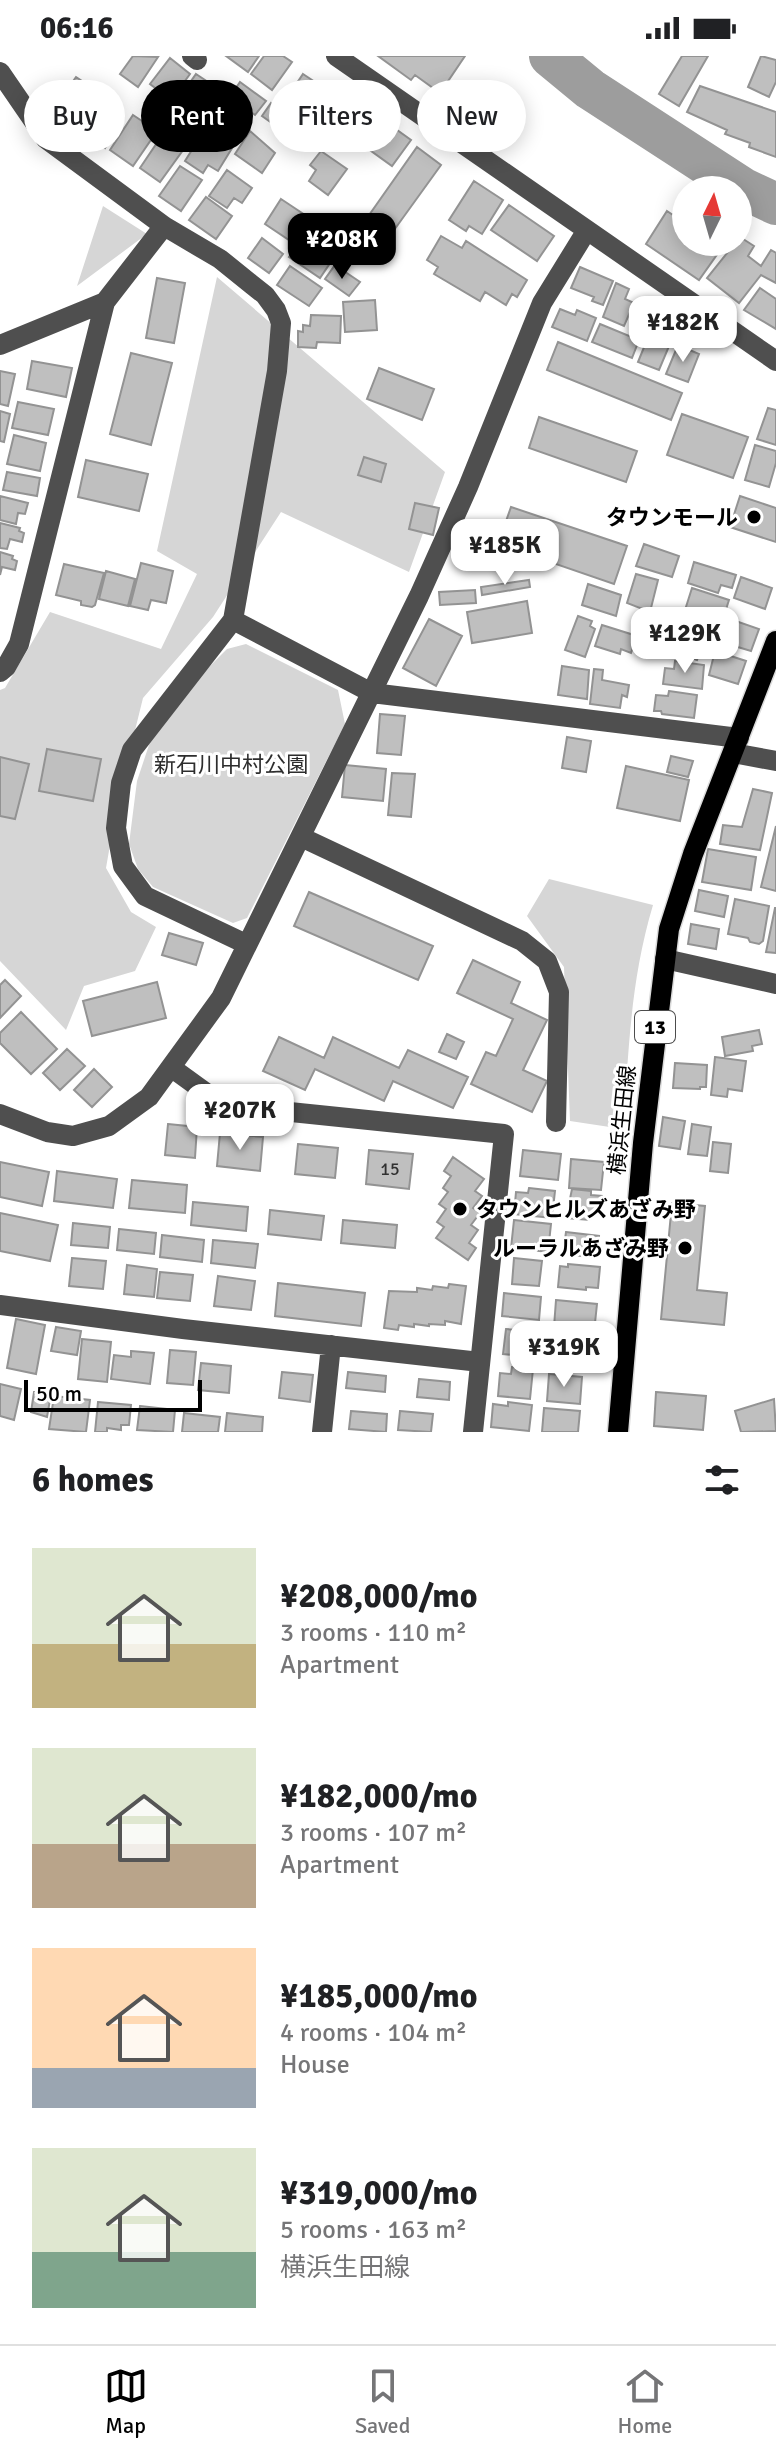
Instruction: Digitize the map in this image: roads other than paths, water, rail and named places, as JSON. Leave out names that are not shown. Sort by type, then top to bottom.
[{"type":"main road","name":"横浜生田線","points":[[618,1432],[643,1143],[669,929],[684,880],[776,641]]},
{"type":"street","points":[[336,56],[776,361]]},
{"type":"street","points":[[0,72],[46,139],[164,226],[220,259],[265,295],[281,323],[277,371],[233,620],[132,750],[121,783],[116,828],[123,866],[145,896],[246,944]]},
{"type":"street","points":[[0,672],[19,644],[105,302],[164,226]]},
{"type":"street","points":[[0,1114],[47,1132],[73,1136],[109,1126],[149,1097],[221,998],[372,693],[468,487],[542,303],[587,230]]},
{"type":"street","points":[[0,345],[105,302]]},
{"type":"street","points":[[233,620],[372,693],[736,745],[776,761]]},
{"type":"street","points":[[301,837],[522,941],[547,961],[559,992],[556,1122]]},
{"type":"street","points":[[665,959],[776,984]]},
{"type":"street","points":[[172,1068],[223,1105],[504,1134],[473,1432]]},
{"type":"street","points":[[0,1305],[69,1316],[480,1362]]},
{"type":"street","points":[[322,1432],[331,1345]]},
{"type":"waterway","points":[[550,56],[590,89],[744,189],[776,204]]},
{"type":"place","name":"タウンモール","points":[[754,517]]},
{"type":"place","name":"タウンヒルズあざみ野","points":[[460,1209]]},
{"type":"place","name":"ルーラルあざみ野","points":[[685,1248]]},
{"type":"park label","name":"新石川中村公園","points":[[231,764]]}]
